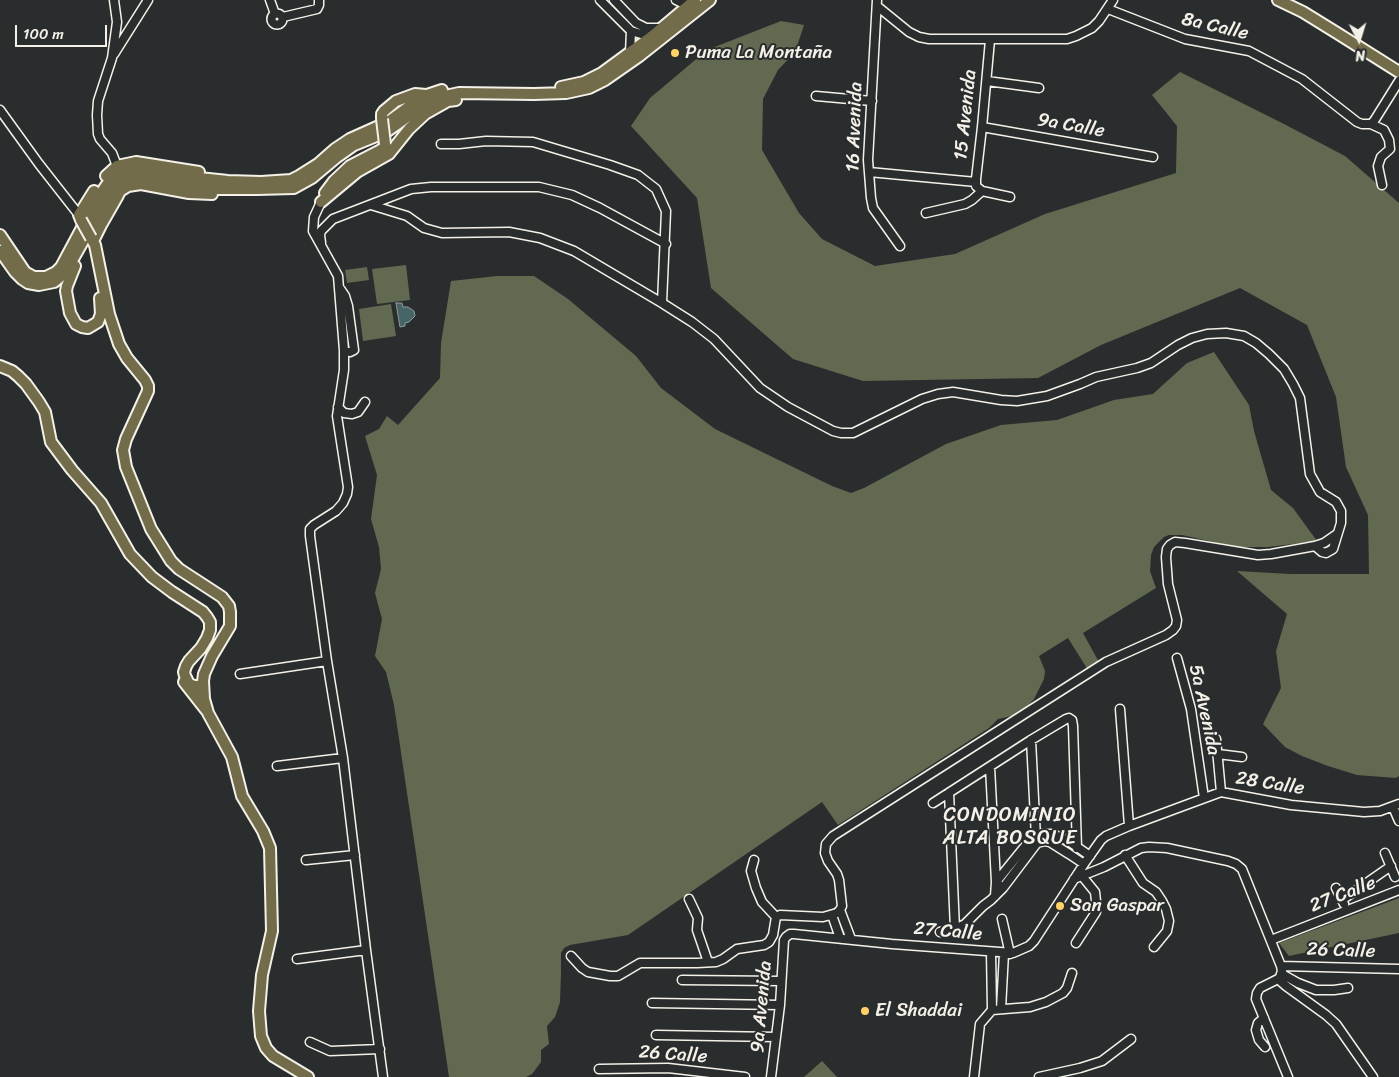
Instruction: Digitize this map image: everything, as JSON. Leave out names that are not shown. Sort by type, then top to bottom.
[{"type":"main road","points":[[1278,0],[1338,32],[1399,72]]},
{"type":"main road","points":[[619,66],[630,53],[661,28],[679,14],[701,2]]},
{"type":"main road","points":[[85,219],[117,184],[130,178],[143,177],[205,188],[289,189],[312,178],[354,145],[386,132],[427,103],[441,97],[460,93],[534,94],[572,92],[589,88],[666,36],[701,2]]},
{"type":"main road","points":[[0,235],[25,272],[34,277],[46,277],[56,272],[61,266],[85,219],[105,186],[117,175],[126,171],[143,169],[188,177],[228,181],[291,180],[350,139],[388,122],[427,95],[442,90],[467,87],[546,88],[566,86],[604,77]]},
{"type":"main road","points":[[321,202],[325,192],[344,171],[354,163],[384,147],[382,114],[384,111],[396,101],[414,94],[427,95]]},
{"type":"main road","points":[[321,202],[357,172],[389,154],[417,122],[438,106],[448,101],[460,99],[507,98],[519,94]]},
{"type":"main road","points":[[228,181],[219,176],[131,162],[117,166],[101,180],[85,219],[80,256],[67,286],[66,297],[70,314],[74,321],[79,326],[88,328],[98,322],[101,314],[102,307],[92,240],[120,191],[128,186],[141,184],[202,194],[229,194],[236,189]]},
{"type":"main road","points":[[85,219],[100,268],[109,314],[119,344],[148,386],[148,391],[126,439],[123,450],[126,467],[151,528],[167,556],[178,569],[222,597],[229,606],[230,626],[212,656],[202,683],[208,713]]},
{"type":"main road","points":[[0,251],[22,279],[40,285],[54,282],[62,277],[80,249]]},
{"type":"main road","points":[[0,366],[18,376],[46,412],[50,442],[67,465],[101,503],[130,554],[152,577],[203,612],[210,622],[207,638],[186,666],[183,677],[184,682],[208,713],[232,757],[240,791],[266,837],[270,852],[272,931],[262,974],[259,1011],[261,1036],[266,1048],[273,1056],[308,1077]]},
{"type":"main road","points":[[184,672],[189,684],[194,686],[202,683]]},
{"type":"street","points":[[114,0],[117,22],[112,58],[98,101],[97,115],[98,134],[112,153],[117,166]]},
{"type":"street","points":[[112,58],[148,0]]},
{"type":"street","points":[[270,0],[279,16],[317,9],[319,0]]},
{"type":"street","points":[[600,0],[631,30],[651,36],[664,32],[701,2]]},
{"type":"street","points":[[614,0],[636,23],[646,28],[661,28]]},
{"type":"street","points":[[674,0],[686,3],[701,2]]},
{"type":"street","points":[[674,0],[679,14]]},
{"type":"street","points":[[877,3],[900,25],[919,37],[929,39],[990,40],[1067,39],[1092,28],[1113,0]]},
{"type":"street","name":"16 Avenida","points":[[877,3],[868,160],[871,198],[873,208],[900,246]]},
{"type":"street","name":"8a Calle","points":[[1108,9],[1185,39],[1250,51],[1302,79],[1357,122],[1371,124]]},
{"type":"street","points":[[630,53],[631,30]]},
{"type":"street","name":"15 Avenida","points":[[982,192],[976,182],[990,40]]},
{"type":"street","points":[[987,81],[1040,88]]},
{"type":"street","points":[[1382,185],[1378,166],[1381,157],[1390,149],[1389,140],[1384,130],[1371,124],[1399,81]]},
{"type":"street","points":[[816,96],[872,101]]},
{"type":"street","points":[[0,110],[39,164],[85,219]]},
{"type":"street","name":"9a Calle","points":[[982,128],[1153,158]]},
{"type":"street","points":[[441,144],[486,141],[533,142],[638,175],[656,189],[666,211],[662,303]]},
{"type":"street","points":[[869,172],[976,182]]},
{"type":"street","points":[[321,244],[321,231],[333,220],[390,196],[411,189],[430,187],[539,187],[572,195],[608,212],[666,244]]},
{"type":"street","points":[[926,213],[965,204],[982,192],[1010,198]]},
{"type":"street","points":[[321,202],[314,217],[313,232],[338,276],[338,286],[342,289],[348,306],[354,350],[350,352],[344,350],[344,370],[337,416],[348,487],[347,494],[336,512],[310,529],[310,536],[343,758],[383,1077]]},
{"type":"street","points":[[371,205],[407,216],[424,228],[442,233],[509,232],[540,238],[574,251],[662,303],[714,338],[760,388],[788,407],[833,431],[841,433],[853,433],[922,399],[938,394],[953,392],[1017,401],[1047,396],[1096,377],[1151,363],[1178,345],[1192,338],[1207,334],[1226,333],[1244,336],[1270,354],[1284,369],[1300,398],[1310,474],[1320,492],[1336,502],[1341,511],[1341,523],[1337,534],[1324,543],[1315,546],[1258,555],[1185,543],[1175,542],[1170,545],[1167,549],[1166,557],[1168,584],[1176,620],[1176,626],[1172,630],[1166,635],[1106,662],[833,836],[826,844],[825,853],[837,874],[842,906],[840,910],[851,939]]},
{"type":"street","points":[[338,407],[344,413],[352,414],[358,412],[365,402]]},
{"type":"street","name":"5a Avenida","points":[[1177,658],[1191,709],[1204,798]]},
{"type":"street","points":[[240,674],[327,660]]},
{"type":"street","points":[[1120,709],[1129,826]]},
{"type":"street","points":[[933,803],[1031,740],[1070,718],[1072,720],[1078,848]]},
{"type":"street","points":[[1216,739],[1220,792]]},
{"type":"street","points":[[1031,740],[1037,843]]},
{"type":"street","points":[[1218,754],[1242,757]]},
{"type":"street","points":[[277,766],[343,758]]},
{"type":"street","points":[[990,766],[996,882],[995,896]]},
{"type":"street","name":"28 Calle","points":[[1074,879],[1101,840],[1106,836],[1220,792],[1291,805],[1364,812],[1380,811],[1396,805]]},
{"type":"street","points":[[950,793],[955,929]]},
{"type":"street","points":[[1396,805],[1399,821]]},
{"type":"street","points":[[996,882],[1035,834]]},
{"type":"street","points":[[1035,834],[1055,835],[1070,842],[1090,856]]},
{"type":"street","points":[[940,932],[955,929],[965,924],[1003,888],[1037,843],[1050,842],[1084,864]]},
{"type":"street","points":[[1007,953],[1017,952],[1030,946],[1074,879],[1141,848],[1167,848],[1228,861],[1236,864],[1242,870],[1281,966],[1280,977],[1286,986],[1336,1024],[1373,1077]]},
{"type":"street","points":[[1385,853],[1395,877]]},
{"type":"street","points":[[306,860],[355,855]]},
{"type":"street","points":[[1125,855],[1143,883],[1156,892],[1166,910],[1169,921],[1167,931],[1154,947]]},
{"type":"street","points":[[754,860],[751,871],[756,888],[762,902],[776,917]]},
{"type":"street","points":[[1342,900],[1391,866]]},
{"type":"street","points":[[1076,943],[1096,912],[1095,892],[1082,876]]},
{"type":"street","points":[[996,882],[1003,888]]},
{"type":"street","points":[[1336,888],[1347,910]]},
{"type":"street","name":"27 Calle","points":[[1271,940],[1399,890]]},
{"type":"street","points":[[689,899],[698,918],[697,930],[708,962]]},
{"type":"street","points":[[776,917],[780,915],[823,916],[832,915],[840,910]]},
{"type":"street","points":[[832,915],[840,938]]},
{"type":"street","points":[[571,956],[588,972],[610,976],[618,976],[640,963],[716,962],[737,949],[764,945],[769,942],[773,935],[776,917]]},
{"type":"street","points":[[1001,1009],[1007,953],[1002,919]]},
{"type":"street","name":"27 Calle","points":[[784,940],[786,937],[794,934],[1007,953]]},
{"type":"street","name":"9a Avenida","points":[[771,1077],[780,1006],[784,940]]},
{"type":"street","points":[[296,958],[366,950]]},
{"type":"street","points":[[974,1077],[980,1024],[992,1010],[991,952]]},
{"type":"street","name":"26 Calle","points":[[1281,966],[1399,970]]},
{"type":"street","points":[[992,1010],[1030,1007],[1046,1002],[1067,988],[1072,973]]},
{"type":"street","points":[[1288,1077],[1257,1002],[1256,995],[1260,988],[1280,977],[1316,990],[1348,988]]},
{"type":"street","points":[[682,980],[781,981]]},
{"type":"street","points":[[652,1003],[780,1006]]},
{"type":"street","points":[[1264,1018],[1258,1023],[1256,1030],[1259,1040],[1265,1047]]},
{"type":"street","points":[[656,1035],[776,1037]]},
{"type":"street","points":[[1039,1077],[1102,1061],[1131,1039]]},
{"type":"street","points":[[310,1042],[330,1051],[380,1049]]},
{"type":"street","name":"26 Calle","points":[[599,1069],[668,1068],[745,1077]]},
{"type":"green space","points":[[781,21],[804,25],[795,52],[778,70],[763,99],[762,150],[799,213],[822,239],[875,266],[955,254],[1045,214],[1176,173],[1177,126],[1152,95],[1180,72],[1345,156],[1399,203],[1399,776],[1396,778],[1357,775],[1328,766],[1285,747],[1263,724],[1281,688],[1276,651],[1287,614],[1237,571],[1290,574],[1369,574],[1368,515],[1346,467],[1336,397],[1307,325],[1240,288],[1101,345],[1038,378],[863,381],[793,359],[711,288],[697,198],[631,126],[650,98],[707,50]]},
{"type":"green space","points":[[406,265],[410,300],[377,304],[372,269]]},
{"type":"green space","points":[[367,267],[369,280],[347,283],[345,270]]},
{"type":"green space","points":[[497,276],[534,276],[568,299],[636,356],[661,388],[715,429],[832,486],[851,493],[864,488],[946,444],[1001,425],[1057,420],[1114,400],[1153,394],[1187,363],[1214,352],[1249,405],[1254,431],[1271,490],[1293,508],[1317,541],[1268,547],[1236,547],[1182,535],[1164,537],[1154,547],[1151,555],[1150,571],[1156,588],[1083,633],[1100,664],[1088,670],[1068,638],[1039,656],[1045,671],[1044,679],[1034,699],[1027,707],[1016,715],[998,719],[989,728],[838,825],[822,802],[628,935],[570,945],[564,948],[561,953],[560,1002],[555,1017],[547,1026],[549,1044],[541,1050],[541,1062],[532,1074],[526,1077],[449,1077],[394,705],[386,672],[375,656],[382,619],[375,593],[381,569],[379,547],[371,519],[377,475],[365,436],[379,429],[387,416],[398,425],[440,378],[441,343],[451,281]]},
{"type":"green space","points":[[391,304],[396,336],[363,341],[359,309]]},
{"type":"green space","points":[[1399,898],[1399,933],[1289,956],[1279,943]]},
{"type":"green space","points":[[822,1061],[837,1077],[804,1077]]},
{"type":"water","points":[[396,303],[402,303],[403,307],[408,307],[414,311],[415,316],[405,323],[405,326],[400,327]]},
{"type":"place","name":"Puma La Montaña","points":[[675,53]]},
{"type":"place","name":"San Gaspar","points":[[1060,906]]},
{"type":"place","name":"El Shaddai","points":[[865,1011]]},
{"type":"district","name":"CONDOMINIO ALTA BOSQUE","points":[[1010,828]]}]
